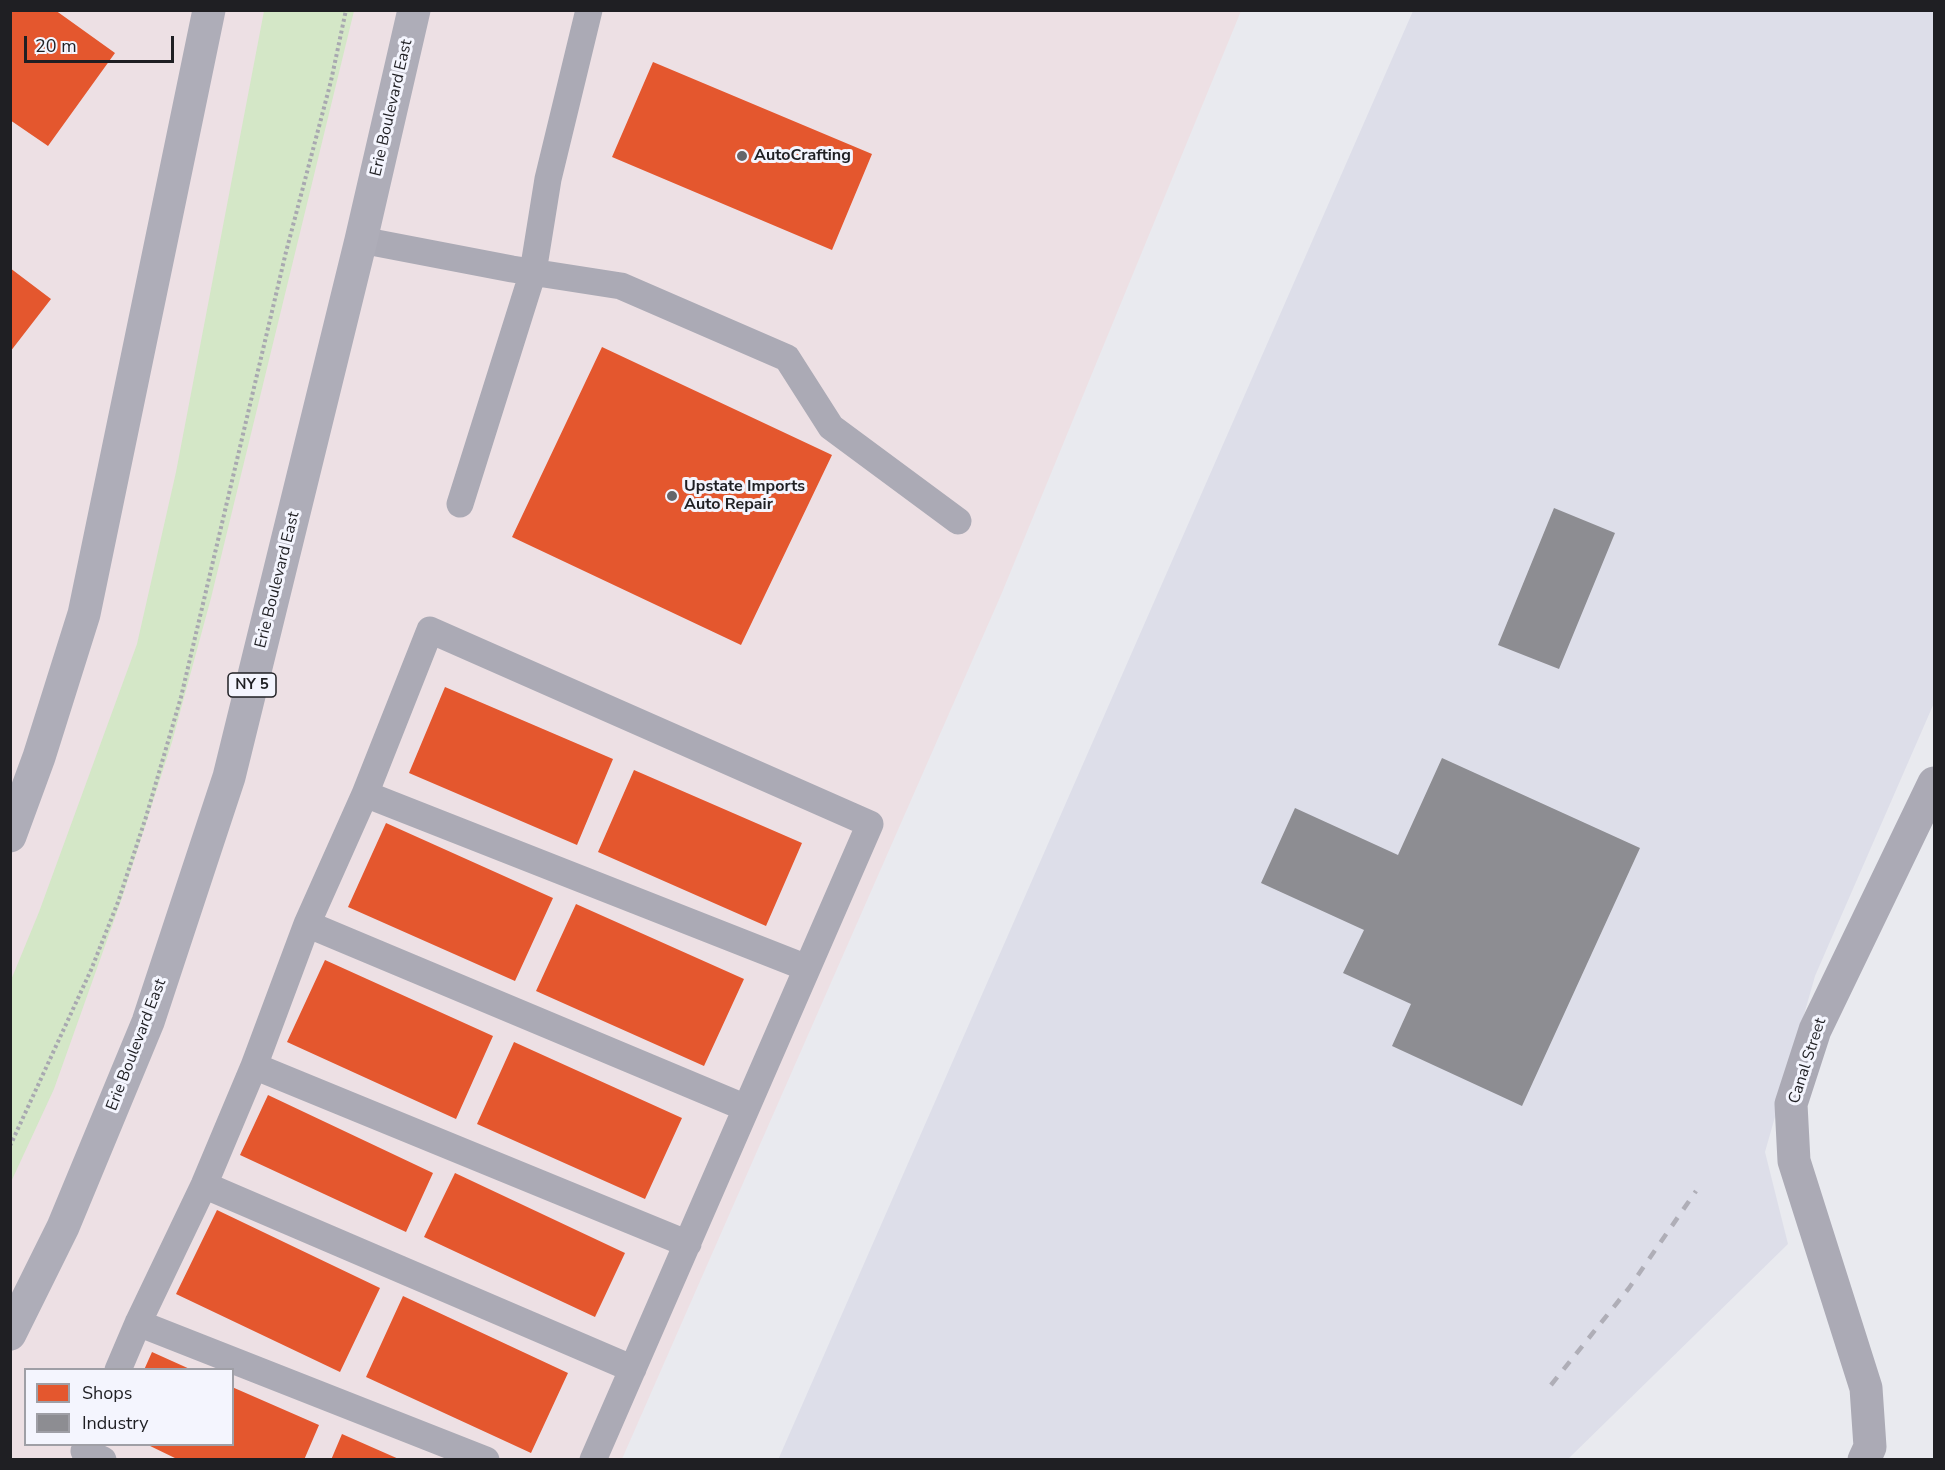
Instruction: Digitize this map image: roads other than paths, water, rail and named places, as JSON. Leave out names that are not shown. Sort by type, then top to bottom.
[{"type":"main road","points":[[10,836],[39,757],[84,614],[209,10]]},
{"type":"main road","name":"Erie Boulevard East","points":[[10,1334],[63,1227],[148,1023],[229,777],[362,240],[414,10]]},
{"type":"street","name":"Canal Street","points":[[1864,1460],[1870,1447],[1866,1388],[1794,1161],[1791,1104],[1815,1030],[1935,783]]},
{"type":"lane","points":[[460,504],[533,272],[548,179],[589,10]]},
{"type":"lane","points":[[362,240],[621,286],[787,358],[831,427],[958,521]]},
{"type":"lane","points":[[119,1368],[204,1185],[254,1066],[307,924],[365,794],[430,630],[870,824],[593,1460]]},
{"type":"lane","points":[[365,794],[807,968]]},
{"type":"lane","points":[[307,924],[746,1108]]},
{"type":"lane","points":[[254,1066],[688,1244]]},
{"type":"lane","points":[[204,1185],[633,1369]]},
{"type":"lane","points":[[138,1323],[486,1460]]},
{"type":"railway","points":[[1551,1385],[1629,1288],[1696,1191]]},
{"type":"place","name":"AutoCrafting","points":[[742,156]]},
{"type":"place","name":"Upstate Imports Auto Repair","points":[[672,496]]}]
